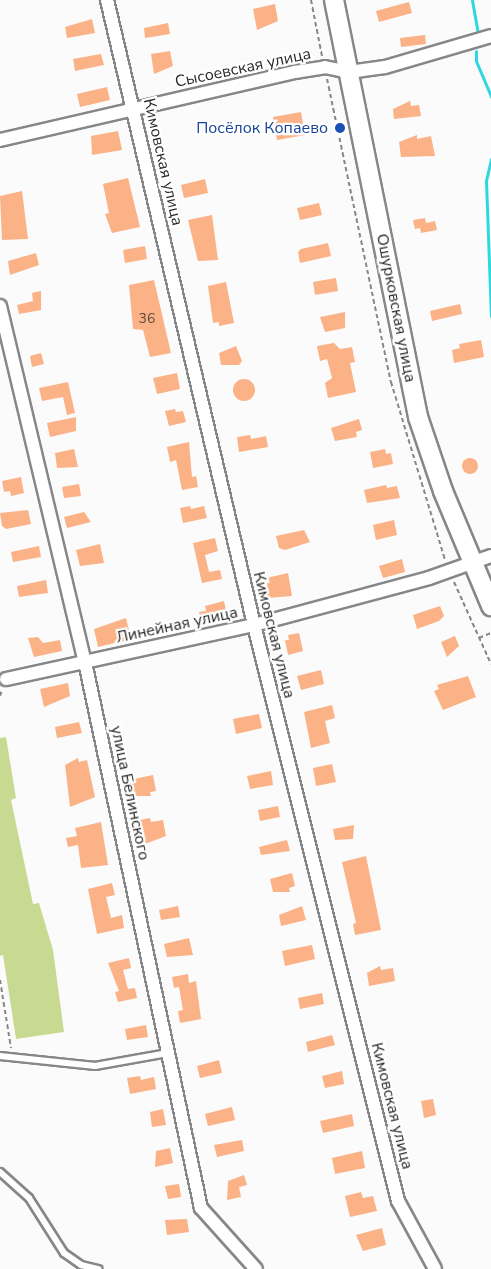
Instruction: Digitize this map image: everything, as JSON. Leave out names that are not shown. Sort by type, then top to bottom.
[{"type":"street","name":"Кимовская улица","points":[[107,0],[254,625],[398,1201],[435,1269]]},
{"type":"street","name":"Ошурковская улица","points":[[334,0],[418,417],[491,606]]},
{"type":"street","name":"Сысоевская улица","points":[[0,140],[295,72],[325,67],[349,72],[427,58],[490,40]]},
{"type":"street","name":"улица Белинского","points":[[0,306],[85,662],[201,1208],[256,1269]]},
{"type":"street","name":"Линейная улица","points":[[6,679],[254,625],[491,556]]},
{"type":"lane","points":[[0,1056],[94,1066],[168,1053]]},
{"type":"lane","points":[[0,1172],[29,1198],[64,1253],[81,1265],[99,1269]]},
{"type":"path","points":[[479,638],[491,633]]},
{"type":"path","points":[[0,980],[9,1023],[10,1057]]},
{"type":"green space","points":[[6,737],[16,798],[11,800],[33,904],[39,903],[53,950],[64,1032],[16,1039],[3,955],[0,956],[0,738]]},
{"type":"building","points":[[409,2],[412,13],[379,22],[376,11]]},
{"type":"building","points":[[275,4],[278,21],[257,30],[253,9]]},
{"type":"building","points":[[92,19],[95,33],[67,38],[65,27]]},
{"type":"building","points":[[168,23],[170,34],[145,38],[144,28]]},
{"type":"building","points":[[425,35],[426,44],[401,47],[400,38]]},
{"type":"building","points":[[170,51],[173,66],[154,74],[151,54]]},
{"type":"building","points":[[101,54],[104,65],[75,71],[73,59]]},
{"type":"building","points":[[107,87],[110,100],[80,107],[77,94]]},
{"type":"building","points":[[410,101],[411,106],[419,105],[421,116],[394,119],[393,109]]},
{"type":"building","points":[[301,112],[305,135],[277,140],[273,117]]},
{"type":"building","points":[[118,131],[122,150],[92,155],[91,136]]},
{"type":"building","points":[[417,135],[417,139],[431,136],[435,156],[401,157],[399,142]]},
{"type":"building","points":[[128,178],[140,227],[112,233],[105,214],[109,213],[103,184]]},
{"type":"building","points":[[205,179],[208,193],[184,198],[181,185]]},
{"type":"building","points":[[22,191],[28,239],[2,240],[0,196]]},
{"type":"building","points":[[319,203],[322,215],[300,220],[297,208]]},
{"type":"building","points":[[212,215],[218,260],[198,261],[188,220]]},
{"type":"building","points":[[425,218],[426,223],[435,221],[437,230],[421,233],[420,228],[415,229],[413,220]]},
{"type":"building","points":[[328,243],[331,256],[300,263],[298,252],[301,249]]},
{"type":"building","points":[[145,246],[147,259],[125,263],[123,250]]},
{"type":"building","points":[[36,253],[39,265],[10,275],[8,261]]},
{"type":"building","points":[[336,278],[338,291],[315,295],[313,282]]},
{"type":"building","points":[[154,280],[171,353],[150,357],[143,330],[133,329],[129,285]]},
{"type":"building","points":[[226,282],[234,323],[219,326],[219,322],[213,323],[208,286]]},
{"type":"building","points":[[41,291],[41,310],[19,314],[17,305],[33,301],[32,293]]},
{"type":"building","points":[[460,304],[462,314],[432,321],[430,311]]},
{"type":"building","points":[[345,312],[345,328],[325,332],[320,317]]},
{"type":"building","points":[[481,340],[484,357],[454,363],[452,350],[460,348],[459,344]]},
{"type":"building","points":[[334,343],[340,349],[352,347],[355,362],[350,363],[356,392],[328,398],[325,383],[332,378],[327,359],[320,361],[317,346]]},
{"type":"building","points":[[236,346],[242,361],[239,365],[221,365],[219,353]]},
{"type":"building","points":[[41,353],[44,364],[32,367],[30,356]]},
{"type":"building","points":[[177,373],[180,389],[157,394],[153,378]]},
{"type":"building","points":[[244,379],[252,382],[255,390],[252,398],[244,401],[236,398],[233,390],[236,382]]},
{"type":"building","points":[[68,382],[75,413],[67,415],[63,397],[42,401],[39,388]]},
{"type":"building","points":[[175,409],[176,412],[183,411],[186,422],[169,426],[165,411]]},
{"type":"building","points":[[76,417],[76,431],[50,437],[47,423]]},
{"type":"building","points":[[359,419],[362,430],[356,432],[357,437],[335,441],[331,428]]},
{"type":"building","points":[[250,435],[251,439],[266,436],[268,447],[239,452],[237,437]]},
{"type":"building","points":[[189,442],[192,477],[196,476],[198,487],[182,490],[176,460],[170,462],[167,447]]},
{"type":"building","points":[[74,449],[78,467],[57,468],[55,453]]},
{"type":"building","points":[[385,449],[386,454],[391,453],[393,464],[373,468],[370,452]]},
{"type":"building","points":[[467,458],[473,458],[478,466],[476,472],[467,474],[462,469],[462,463]]},
{"type":"building","points":[[21,477],[24,493],[11,496],[10,491],[4,492],[2,481]]},
{"type":"building","points":[[79,484],[81,496],[64,498],[62,487]]},
{"type":"building","points":[[386,485],[387,488],[397,486],[400,498],[367,503],[364,490]]},
{"type":"building","points":[[190,506],[191,509],[204,506],[207,518],[183,523],[180,508]]},
{"type":"building","points":[[28,510],[31,524],[6,529],[2,526],[0,513]]},
{"type":"building","points":[[84,512],[91,522],[67,528],[64,517]]},
{"type":"building","points":[[394,520],[397,535],[376,540],[373,525]]},
{"type":"building","points":[[304,530],[310,542],[285,550],[279,548],[276,536]]},
{"type":"building","points":[[215,538],[218,551],[205,555],[209,572],[220,570],[222,579],[202,583],[193,543]]},
{"type":"building","points":[[100,544],[104,563],[80,566],[76,550]]},
{"type":"building","points":[[39,546],[41,557],[13,562],[11,552]]},
{"type":"building","points":[[402,559],[405,572],[383,578],[379,566]]},
{"type":"building","points":[[288,573],[292,596],[267,598],[267,578]]},
{"type":"building","points":[[46,580],[48,593],[19,597],[17,586]]},
{"type":"building","points":[[224,601],[228,620],[202,625],[199,612],[206,611],[205,606]]},
{"type":"building","points":[[440,606],[444,616],[439,621],[417,629],[413,615]]},
{"type":"building","points":[[126,618],[131,639],[98,647],[94,629]]},
{"type":"building","points":[[299,633],[303,651],[288,655],[285,640],[289,640],[288,635]]},
{"type":"building","points":[[455,636],[459,646],[447,657],[441,642]]},
{"type":"building","points":[[38,637],[43,643],[60,640],[62,651],[34,657],[28,638]]},
{"type":"building","points":[[321,670],[324,684],[301,690],[297,676]]},
{"type":"building","points":[[468,676],[476,697],[443,710],[434,691],[439,689],[437,685]]},
{"type":"building","points":[[68,683],[70,696],[44,707],[40,689]]},
{"type":"building","points":[[332,705],[335,718],[325,721],[330,743],[311,748],[304,712]]},
{"type":"building","points":[[259,714],[262,728],[236,734],[233,719]]},
{"type":"building","points":[[79,722],[82,733],[57,738],[55,727]]},
{"type":"building","points":[[78,758],[79,762],[87,760],[95,797],[70,807],[65,765]]},
{"type":"building","points":[[332,764],[336,782],[316,786],[313,768]]},
{"type":"building","points":[[271,771],[273,785],[250,789],[247,776]]},
{"type":"building","points":[[153,775],[156,791],[150,792],[151,796],[133,796],[129,780]]},
{"type":"building","points":[[278,806],[280,817],[260,821],[258,810]]},
{"type":"building","points":[[150,818],[151,822],[163,820],[166,836],[145,844],[140,820]]},
{"type":"building","points":[[101,822],[108,865],[81,868],[78,845],[68,847],[66,838],[77,836],[75,828]]},
{"type":"building","points":[[354,825],[353,839],[335,840],[333,829]]},
{"type":"building","points":[[287,840],[290,851],[261,855],[259,847]]},
{"type":"building","points":[[366,856],[381,930],[355,935],[353,924],[356,923],[342,862]]},
{"type":"building","points":[[292,873],[295,886],[289,888],[290,892],[273,892],[270,879]]},
{"type":"building","points":[[112,883],[115,895],[106,897],[111,918],[122,915],[124,928],[97,934],[88,889]]},
{"type":"building","points":[[178,906],[180,917],[161,920],[159,910]]},
{"type":"building","points":[[302,906],[306,920],[281,926],[279,915]]},
{"type":"building","points":[[189,938],[193,955],[167,957],[164,944]]},
{"type":"building","points":[[312,945],[315,959],[285,966],[282,951]]},
{"type":"building","points":[[129,958],[131,968],[123,970],[128,989],[135,988],[137,998],[118,1002],[115,992],[119,991],[108,963]]},
{"type":"building","points":[[380,966],[381,970],[393,968],[395,981],[369,986],[367,973]]},
{"type":"building","points":[[188,974],[189,983],[196,981],[201,1019],[180,1023],[178,1011],[183,1010],[179,987],[174,988],[172,977]]},
{"type":"building","points":[[322,993],[324,1004],[300,1009],[298,998]]},
{"type":"building","points":[[146,1025],[148,1037],[127,1040],[125,1029]]},
{"type":"building","points":[[332,1035],[335,1045],[308,1052],[306,1042]]},
{"type":"building","points":[[219,1060],[222,1073],[200,1078],[197,1066]]},
{"type":"building","points":[[342,1071],[344,1084],[325,1088],[322,1076]]},
{"type":"building","points":[[140,1076],[141,1080],[154,1077],[156,1089],[130,1094],[127,1078]]},
{"type":"building","points":[[433,1099],[436,1115],[424,1118],[421,1101]]},
{"type":"building","points":[[232,1107],[235,1120],[208,1126],[205,1114]]},
{"type":"building","points":[[163,1109],[166,1125],[152,1127],[150,1112]]},
{"type":"building","points":[[352,1114],[354,1126],[323,1133],[320,1121]]},
{"type":"building","points":[[242,1140],[244,1151],[217,1157],[214,1145]]},
{"type":"building","points":[[170,1148],[173,1163],[155,1167],[156,1151]]},
{"type":"building","points":[[362,1151],[365,1168],[335,1174],[332,1158]]},
{"type":"building","points":[[244,1175],[247,1185],[239,1187],[241,1197],[227,1200],[228,1181]]},
{"type":"building","points":[[179,1184],[181,1197],[168,1199],[165,1186]]},
{"type":"building","points":[[361,1192],[363,1198],[373,1196],[377,1211],[350,1217],[345,1196]]},
{"type":"building","points":[[187,1219],[189,1232],[167,1235],[165,1220]]},
{"type":"building","points":[[382,1228],[386,1245],[363,1251],[356,1235]]},
{"type":"waterway","points":[[472,0],[478,34]]},
{"type":"waterway","points":[[476,51],[476,61],[491,97]]},
{"type":"waterway","points":[[491,159],[486,181],[491,316]]},
{"type":"place","name":"Посёлок Копаево","points":[[340,128]]}]
